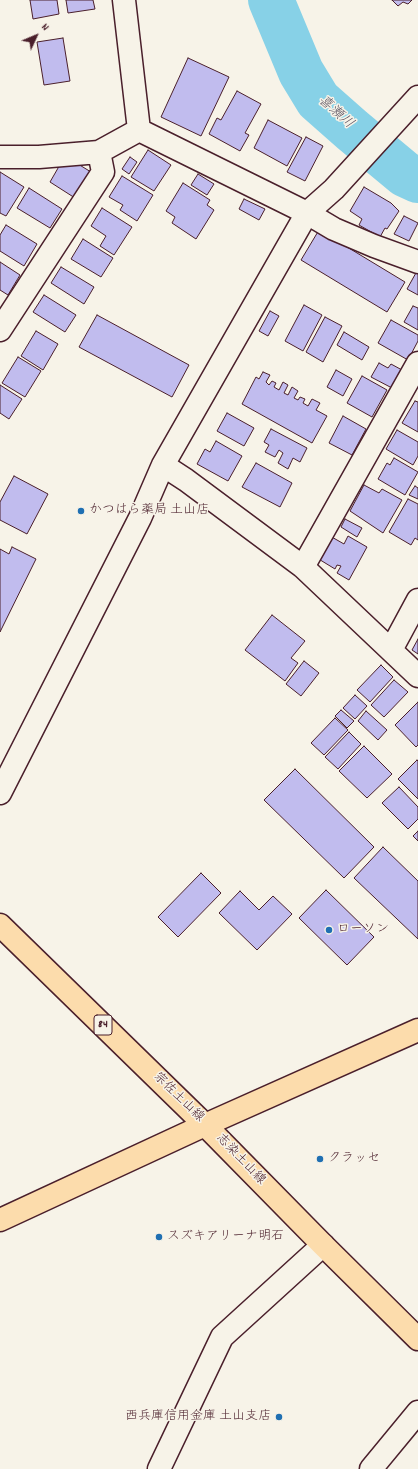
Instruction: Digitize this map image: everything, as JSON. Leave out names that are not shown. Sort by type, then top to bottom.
[{"type":"main road","name":"宗佐土山線","points":[[0,925],[205,1125],[418,1030]]},
{"type":"main road","name":"志染土山線","points":[[0,1220],[205,1125],[418,1339]]},
{"type":"street","points":[[124,0],[139,130]]},
{"type":"street","points":[[0,793],[140,518],[163,465],[307,213],[334,189],[415,101]]},
{"type":"street","points":[[0,157],[39,157],[99,152],[139,130]]},
{"type":"street","points":[[139,130],[307,213],[334,229],[418,262]]},
{"type":"street","points":[[0,330],[103,172],[99,152]]},
{"type":"street","points":[[303,567],[418,363]]},
{"type":"street","points":[[163,465],[186,480],[303,567],[418,676]]},
{"type":"street","points":[[391,650],[418,600]]},
{"type":"street","points":[[159,1469],[222,1337],[323,1245]]},
{"type":"street","points":[[371,1469],[418,1412]]},
{"type":"building","points":[[30,0],[57,0],[59,14],[33,19]]},
{"type":"building","points":[[66,0],[93,0],[95,9],[68,13]]},
{"type":"building","points":[[392,0],[412,0],[408,4],[403,2],[398,6]]},
{"type":"building","points":[[63,38],[70,81],[44,85],[37,42]]},
{"type":"building","points":[[188,58],[229,77],[201,136],[161,117]]},
{"type":"building","points":[[237,91],[261,104],[245,133],[249,135],[240,151],[209,134],[217,118],[221,120]]},
{"type":"building","points":[[268,120],[302,138],[287,166],[254,148]]},
{"type":"building","points":[[306,137],[323,146],[305,181],[287,172]]},
{"type":"building","points":[[148,150],[171,165],[154,191],[131,177]]},
{"type":"building","points":[[65,156],[91,172],[75,198],[50,182]]},
{"type":"building","points":[[130,157],[137,162],[129,174],[122,169]]},
{"type":"building","points":[[0,172],[24,187],[6,216],[0,213]]},
{"type":"building","points":[[198,174],[214,184],[207,195],[191,185]]},
{"type":"building","points":[[122,176],[153,195],[137,221],[120,210],[123,205],[109,197]]},
{"type":"building","points":[[183,183],[210,200],[207,205],[214,210],[196,239],[172,223],[175,217],[166,211]]},
{"type":"building","points":[[364,187],[391,203],[399,211],[387,229],[385,228],[380,237],[359,225],[362,219],[350,211]]},
{"type":"building","points":[[29,188],[62,209],[50,228],[17,208]]},
{"type":"building","points":[[244,199],[265,209],[259,220],[239,209]]},
{"type":"building","points":[[102,208],[132,227],[114,255],[100,246],[106,236],[91,226]]},
{"type":"building","points":[[404,216],[418,223],[409,241],[394,234]]},
{"type":"building","points":[[6,225],[37,244],[24,266],[0,251],[0,235]]},
{"type":"building","points":[[319,230],[405,282],[387,312],[301,260]]},
{"type":"building","points":[[83,239],[113,258],[101,277],[71,259]]},
{"type":"building","points":[[0,262],[20,275],[8,295],[0,290]]},
{"type":"building","points":[[61,267],[94,287],[84,304],[51,283]]},
{"type":"building","points":[[417,271],[418,272],[418,295],[407,289]]},
{"type":"building","points":[[44,295],[76,315],[65,332],[33,312]]},
{"type":"building","points":[[304,305],[322,315],[303,351],[285,341]]},
{"type":"building","points":[[413,306],[418,308],[418,330],[404,322]]},
{"type":"building","points":[[270,311],[279,316],[268,336],[259,331]]},
{"type":"building","points":[[97,315],[189,365],[172,397],[79,347]]},
{"type":"building","points":[[325,317],[342,326],[323,362],[306,352]]},
{"type":"building","points":[[391,320],[418,335],[418,341],[408,360],[378,343]]},
{"type":"building","points":[[36,331],[58,344],[43,370],[21,356]]},
{"type":"building","points":[[344,332],[369,347],[362,360],[337,345]]},
{"type":"building","points":[[18,357],[41,371],[25,397],[2,383]]},
{"type":"building","points":[[379,363],[388,368],[391,364],[402,370],[392,388],[371,377]]},
{"type":"building","points":[[336,370],[352,379],[343,396],[327,387]]},
{"type":"building","points":[[263,372],[270,375],[266,382],[269,385],[272,381],[276,383],[274,387],[279,390],[283,382],[288,385],[284,393],[288,395],[292,387],[298,391],[294,398],[298,400],[300,397],[305,399],[303,403],[308,406],[312,399],[320,403],[316,410],[327,416],[312,443],[242,404],[256,377],[259,379]]},
{"type":"building","points":[[362,376],[387,390],[372,417],[347,403]]},
{"type":"building","points":[[0,385],[22,399],[9,419],[0,413]]},
{"type":"building","points":[[415,401],[418,402],[418,432],[402,423]]},
{"type":"building","points":[[227,413],[254,428],[244,446],[217,431]]},
{"type":"building","points":[[343,416],[366,429],[352,455],[329,443]]},
{"type":"building","points":[[271,429],[307,448],[300,462],[293,458],[288,469],[278,463],[283,453],[279,450],[275,457],[265,452],[269,445],[264,442]]},
{"type":"building","points":[[397,430],[418,442],[418,456],[413,465],[386,449]]},
{"type":"building","points":[[216,441],[242,456],[228,481],[197,464],[205,449],[210,452]]},
{"type":"building","points":[[394,458],[418,472],[405,495],[378,479],[387,463],[390,465]]},
{"type":"building","points":[[256,463],[292,483],[280,507],[242,487]]},
{"type":"building","points":[[14,476],[48,494],[27,534],[0,520],[0,502]]},
{"type":"building","points":[[364,485],[379,493],[382,489],[402,500],[383,533],[350,511]]},
{"type":"building","points":[[415,486],[418,488],[418,499],[409,495]]},
{"type":"building","points":[[408,499],[418,504],[418,540],[415,538],[411,545],[389,532]]},
{"type":"building","points":[[345,519],[362,528],[357,537],[341,527]]},
{"type":"building","points":[[330,536],[344,544],[348,536],[367,547],[349,580],[337,573],[341,566],[337,565],[335,569],[317,558]]},
{"type":"building","points":[[12,547],[36,559],[0,632],[0,549],[9,554]]},
{"type":"building","points":[[272,615],[305,641],[291,658],[298,663],[285,681],[245,650]]},
{"type":"building","points":[[418,639],[418,654],[412,650]]},
{"type":"building","points":[[304,661],[319,673],[301,696],[286,684]]},
{"type":"building","points":[[381,665],[393,677],[370,702],[357,690]]},
{"type":"building","points":[[394,680],[408,692],[384,717],[371,705]]},
{"type":"building","points":[[355,695],[367,706],[355,719],[343,708]]},
{"type":"building","points":[[418,702],[418,745],[416,747],[395,725]]},
{"type":"building","points":[[341,710],[354,721],[347,728],[335,716]]},
{"type":"building","points":[[366,711],[387,730],[378,740],[358,721]]},
{"type":"building","points":[[335,718],[348,730],[324,755],[311,743]]},
{"type":"building","points":[[349,732],[361,744],[338,769],[325,757]]},
{"type":"building","points":[[364,746],[392,774],[367,798],[339,771]]},
{"type":"building","points":[[417,760],[418,761],[418,799],[398,779]]},
{"type":"building","points":[[295,769],[374,847],[344,878],[264,800]]},
{"type":"building","points":[[399,787],[418,807],[418,819],[408,829],[382,803]]},
{"type":"building","points":[[418,831],[418,841],[413,836]]},
{"type":"building","points":[[383,847],[418,881],[418,939],[354,878]]},
{"type":"building","points":[[201,873],[221,893],[178,937],[158,917]]},
{"type":"building","points":[[326,890],[374,937],[347,965],[299,918]]},
{"type":"building","points":[[240,891],[259,910],[273,896],[292,914],[257,950],[219,913]]},
{"type":"waterway","name":"喜瀬川","points":[[271,0],[301,72],[318,100],[405,174],[418,180]]},
{"type":"place","name":"かつはら薬局 土山店","points":[[81,511]]},
{"type":"place","name":"ローソン","points":[[329,930]]},
{"type":"place","name":"クラッセ","points":[[320,1159]]},
{"type":"place","name":"スズキアリーナ明石","points":[[159,1237]]},
{"type":"place","name":"西兵庫信用金庫 土山支店","points":[[279,1417]]}]
